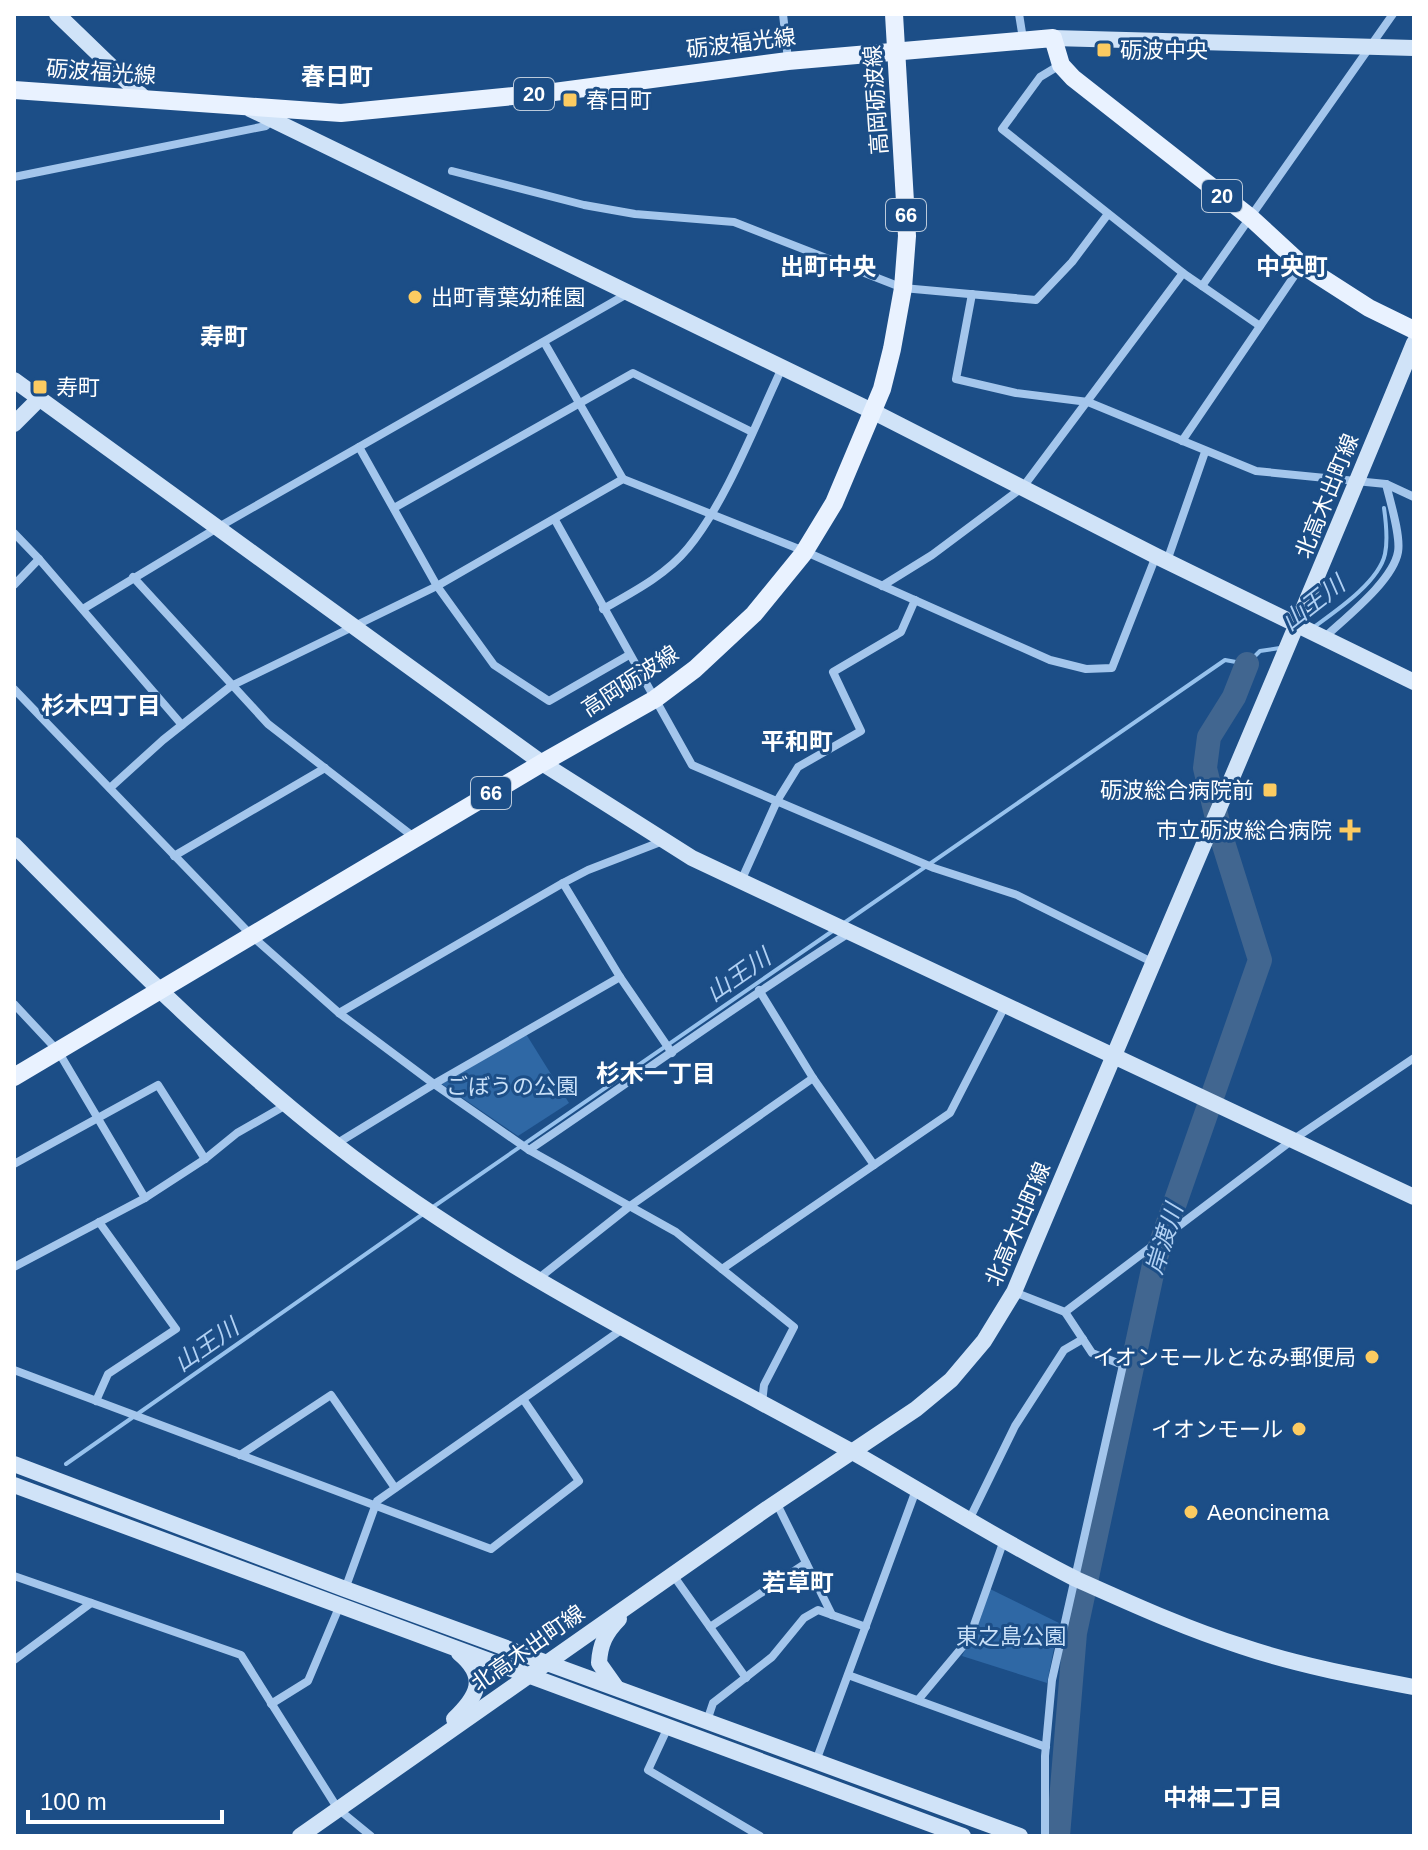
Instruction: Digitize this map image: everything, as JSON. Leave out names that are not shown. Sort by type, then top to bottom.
[{"type":"main road","name":"高岡砺波線","points":[[14,1077],[655,699],[695,669],[754,614],[804,551],[834,503],[872,411],[892,349],[903,288],[907,236],[894,14]]},
{"type":"main road","name":"砺波福光線","points":[[14,90],[341,113],[554,92],[788,61],[1053,38]]},
{"type":"main road","points":[[1053,38],[1061,65]]},
{"type":"main road","name":"20","points":[[1061,65],[1073,78],[1250,217],[1302,265],[1369,308],[1414,330]]},
{"type":"street","points":[[57,14],[145,99]]},
{"type":"street","points":[[783,14],[788,61]]},
{"type":"street","points":[[1019,14],[1023,40]]},
{"type":"street","points":[[1202,286],[1393,14]]},
{"type":"street","points":[[1053,38],[1414,48]]},
{"type":"street","points":[[1061,65],[1040,77],[1002,129],[1183,273],[1260,326]]},
{"type":"street","points":[[249,108],[872,411],[1414,682]]},
{"type":"street","points":[[14,177],[266,126],[272,119]]},
{"type":"street","points":[[452,171],[584,205],[635,214],[734,222],[903,288],[1036,300],[1072,262],[1108,214]]},
{"type":"street","points":[[1182,441],[1302,265]]},
{"type":"street","points":[[882,586],[932,555],[1023,487],[1183,273]]},
{"type":"street","points":[[83,609],[217,528],[627,294]]},
{"type":"street","points":[[972,294],[956,379],[1016,393],[1088,402],[1256,471],[1386,484],[1414,497]]},
{"type":"street","points":[[544,342],[623,479],[804,551],[1050,660],[1086,669],[1112,668],[1162,558],[1205,452]]},
{"type":"street","name":"北高木出町線","points":[[300,1836],[776,1502],[916,1409],[951,1380],[984,1341],[1014,1292],[1414,343]]},
{"type":"street","points":[[603,609],[654,579],[687,550],[712,514],[782,368]]},
{"type":"street","points":[[394,508],[633,373],[752,432]]},
{"type":"street","points":[[14,380],[542,763],[664,841],[849,933],[1414,1197]]},
{"type":"street","points":[[14,424],[39,399]]},
{"type":"street","points":[[359,447],[437,586],[494,665],[549,701],[629,655]]},
{"type":"street","points":[[110,788],[231,686],[437,586],[623,479]]},
{"type":"street","points":[[1324,639],[1376,588],[1398,552],[1386,484]]},
{"type":"street","points":[[555,520],[692,765],[934,868],[1017,895],[1152,962]]},
{"type":"street","points":[[14,533],[182,725]]},
{"type":"street","points":[[14,585],[39,559]]},
{"type":"street","points":[[133,577],[268,724],[415,838]]},
{"type":"street","points":[[741,881],[777,801],[798,767],[861,731],[833,672],[901,632],[915,600]]},
{"type":"street","points":[[14,689],[253,937],[339,1013],[529,1150],[676,1232],[794,1327],[764,1385],[762,1404]]},
{"type":"street","points":[[174,856],[325,768]]},
{"type":"street","points":[[339,1013],[563,883],[588,870],[664,841]]},
{"type":"street","points":[[14,845],[157,991],[335,1144],[434,1215],[625,1328],[1076,1579],[1242,1647],[1300,1664],[1414,1687]]},
{"type":"street","points":[[563,883],[620,977],[672,1053]]},
{"type":"street","points":[[529,1150],[759,990],[849,933]]},
{"type":"street","points":[[335,1144],[620,977]]},
{"type":"street","points":[[759,990],[813,1078],[874,1165]]},
{"type":"street","points":[[14,1004],[58,1051],[145,1198]]},
{"type":"street","points":[[722,1269],[950,1113],[1005,1006]]},
{"type":"street","points":[[1065,1312],[1291,1141],[1414,1058]]},
{"type":"street","points":[[539,1278],[630,1206],[813,1078]]},
{"type":"street","points":[[14,1164],[158,1085],[205,1159]]},
{"type":"street","points":[[14,1267],[145,1198],[205,1159],[237,1133],[287,1105]]},
{"type":"street","points":[[96,1401],[108,1374],[176,1329],[99,1222]]},
{"type":"street","points":[[1014,1292],[1065,1312],[1092,1353],[1123,1365],[1052,1680],[1046,1747],[1045,1836]]},
{"type":"street","points":[[271,1704],[308,1681],[377,1501],[625,1328]]},
{"type":"street","points":[[969,1521],[1015,1426],[1064,1350],[1083,1339]]},
{"type":"street","points":[[14,1370],[491,1549],[579,1481],[523,1399]]},
{"type":"street","points":[[240,1455],[331,1395],[395,1488]]},
{"type":"street","points":[[14,1464],[545,1663],[1020,1836]]},
{"type":"street","points":[[14,1485],[963,1836]]},
{"type":"street","points":[[816,1761],[916,1490]]},
{"type":"street","points":[[776,1502],[832,1615]]},
{"type":"street","points":[[918,1700],[969,1639],[1004,1540]]},
{"type":"street","points":[[710,1627],[806,1563]]},
{"type":"street","points":[[673,1574],[746,1678]]},
{"type":"street","points":[[14,1576],[241,1655],[338,1809],[371,1836]]},
{"type":"street","points":[[618,1689],[599,1663],[600,1647],[609,1628],[653,1588]]},
{"type":"street","points":[[14,1660],[91,1603]]},
{"type":"street","points":[[707,1721],[713,1703],[772,1657],[804,1618],[818,1610],[866,1627]]},
{"type":"street","points":[[421,1750],[466,1708],[477,1690],[477,1673],[453,1647]]},
{"type":"street","points":[[848,1675],[1046,1747]]},
{"type":"street","points":[[668,1727],[648,1770],[760,1836]]},
{"type":"green space","name":"ごぼうの公園","points":[[526,1034],[569,1103],[518,1136],[442,1084]]},
{"type":"green space","name":"東之島公園","points":[[990,1589],[1059,1623],[1047,1683],[962,1656],[980,1620]]},
{"type":"waterway","name":"山王川","points":[[1314,627],[1356,595],[1381,565],[1386,543],[1384,508]]},
{"type":"waterway","name":"山王川","points":[[844,923],[1225,660],[1247,664],[1260,651],[1280,648]]},
{"type":"waterway","name":"岸渡川","points":[[1058,1836],[1075,1633],[1155,1260],[1260,960],[1222,839],[1205,768],[1209,737],[1234,697],[1247,664]]},
{"type":"waterway","name":"山王川","points":[[433,1207],[834,930]]},
{"type":"waterway","name":"山王川","points":[[66,1464],[423,1214]]},
{"type":"place","name":"砺波中央","points":[[1104,50]]},
{"type":"place","name":"春日町","points":[[570,100]]},
{"type":"place","name":"出町青葉幼稚園","points":[[415,297]]},
{"type":"place","name":"寿町","points":[[40,387]]},
{"type":"place","name":"砺波総合病院前","points":[[1270,790]]},
{"type":"place","name":"市立砺波総合病院","points":[[1350,830]]},
{"type":"place","name":"イオンモールとなみ郵便局","points":[[1372,1357]]},
{"type":"place","name":"イオンモール","points":[[1299,1429]]},
{"type":"place","name":"Aeoncinema","points":[[1191,1512]]},
{"type":"district","name":"春日町","points":[[337,76]]},
{"type":"district","name":"出町中央","points":[[828,266]]},
{"type":"district","name":"中央町","points":[[1292,266]]},
{"type":"district","name":"寿町","points":[[224,336]]},
{"type":"district","name":"杉木四丁目","points":[[101,705]]},
{"type":"district","name":"平和町","points":[[797,741]]},
{"type":"district","name":"杉木一丁目","points":[[656,1073]]},
{"type":"district","name":"若草町","points":[[798,1582]]},
{"type":"district","name":"中神二丁目","points":[[1223,1797]]}]
